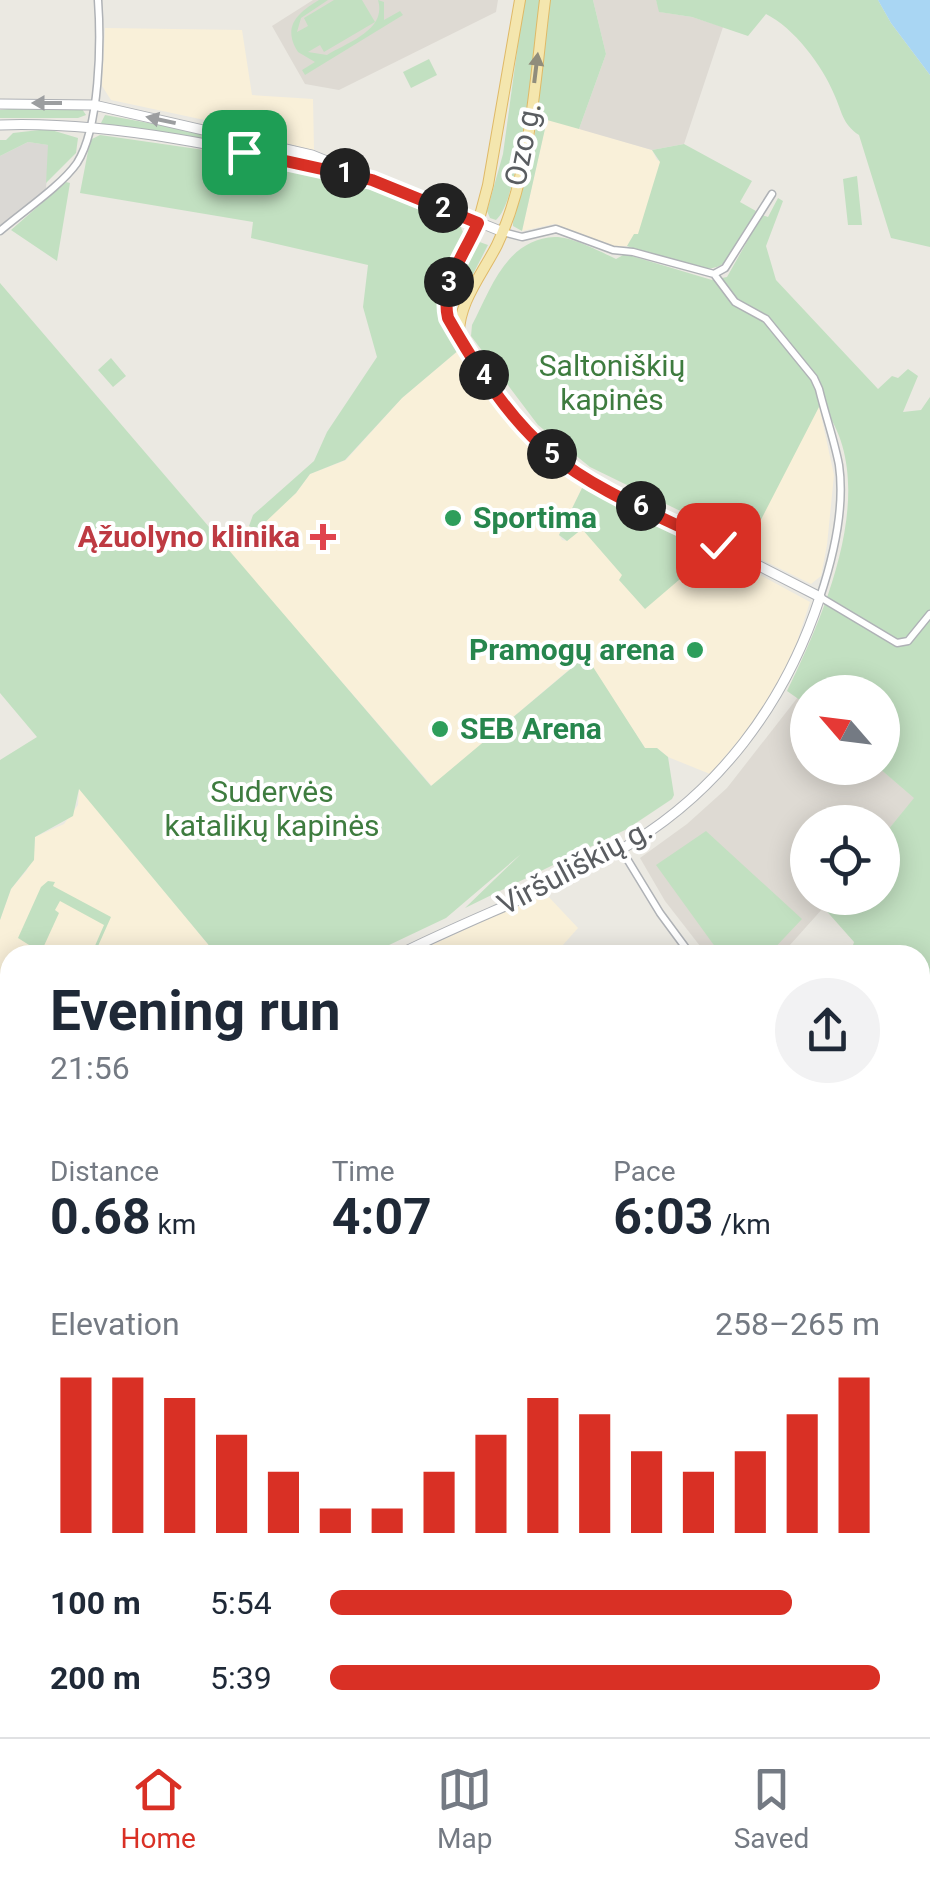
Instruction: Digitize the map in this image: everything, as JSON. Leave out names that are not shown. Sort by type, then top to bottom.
[{"type":"main road","name":"Ozo g.","points":[[459,337],[448,318],[447,289],[478,223],[500,129],[520,0]]},
{"type":"main road","name":"Ozo g.","points":[[459,337],[460,316],[503,232],[514,194],[530,119],[545,0]]},
{"type":"main road","points":[[0,104],[94,105],[312,155],[503,232]]},
{"type":"main road","points":[[0,126],[76,126],[244,152],[372,180]]},
{"type":"main road","points":[[459,337],[518,420],[562,462],[820,597]]},
{"type":"main road","name":"Viršuliškių g.","points":[[419,945],[621,849],[693,798],[744,744],[789,674],[820,597]]},
{"type":"street","points":[[0,231],[75,166],[94,105],[98,0]]},
{"type":"street","points":[[714,274],[726,268],[772,194]]},
{"type":"street","points":[[503,232],[522,237],[556,229],[612,250],[714,274],[735,302],[766,319],[814,378],[839,468],[834,538],[820,597],[897,644],[908,641],[930,614]]},
{"type":"street","points":[[621,849],[684,945]]},
{"type":"shaded area","points":[[313,0],[498,0],[496,12],[339,90],[305,84],[272,26]]},
{"type":"shaded area","points":[[593,0],[656,0],[660,12],[723,27],[684,144],[652,150],[579,129],[606,54]]},
{"type":"shaded area","points":[[105,28],[242,30],[252,95],[313,99],[314,150],[239,132],[228,125],[111,100],[102,86]]},
{"type":"shaded area","points":[[547,119],[652,150],[657,160],[696,172],[674,246],[635,234],[627,246],[616,247],[554,224],[522,231]]},
{"type":"shaded area","points":[[28,142],[49,145],[46,189],[0,226],[0,156]]},
{"type":"shaded area","points":[[460,349],[532,446],[584,484],[559,535],[562,540],[567,541],[582,528],[623,576],[620,580],[644,608],[714,550],[810,602],[777,685],[750,727],[710,774],[668,757],[657,748],[645,748],[585,656],[432,786],[212,532],[249,526],[250,529],[296,493],[310,474],[346,460],[402,398]]},
{"type":"shaded area","points":[[819,406],[834,475],[821,576],[811,584],[744,551]]},
{"type":"shaded area","points":[[790,707],[790,785],[899,785],[915,798],[900,816],[900,805],[790,805],[790,915],[817,915],[790,945],[699,945],[665,901],[640,858],[727,788]]},
{"type":"shaded area","points":[[79,788],[209,945],[0,945],[0,920],[11,889],[27,870],[35,837],[64,824],[78,805]]},
{"type":"shaded area","points":[[545,893],[578,928],[563,945],[432,945]]},
{"type":"green space","points":[[319,0],[328,0],[301,18],[297,32],[308,26],[304,18],[334,0],[362,0],[375,22],[378,0],[384,2],[384,20],[400,11],[403,15],[305,75],[302,70],[315,62],[298,52],[292,28],[298,16]],"holes":[[[375,22],[364,34],[327,55],[308,52],[320,45],[324,52]]]},
{"type":"green space","points":[[524,0],[540,0],[530,81],[513,183],[496,220],[487,211],[503,154]]},
{"type":"green space","points":[[550,0],[593,0],[606,54],[579,129],[547,120],[522,231],[513,226],[532,158]]},
{"type":"green space","points":[[656,0],[878,0],[930,75],[930,247],[891,238],[859,135],[846,122],[815,60],[787,28],[766,14],[748,36],[692,17],[659,12]]},
{"type":"green space","points":[[429,59],[437,75],[411,88],[403,72]]},
{"type":"green space","points":[[82,109],[86,115],[0,118],[0,110]]},
{"type":"green space","points":[[105,115],[225,137],[356,173],[104,126],[101,123]]},
{"type":"green space","points":[[48,129],[78,138],[76,153],[46,183],[48,145],[28,142],[0,156],[0,140],[13,133]]},
{"type":"green space","points":[[100,135],[232,154],[329,174],[459,223],[466,239],[445,286],[444,315],[460,349],[402,398],[345,460],[310,474],[257,530],[249,526],[253,515],[314,461],[327,432],[377,357],[363,307],[368,265],[251,238],[253,222],[80,193],[89,146]]},
{"type":"green space","points":[[684,144],[752,181],[740,202],[756,211],[727,260],[707,269],[679,265],[627,246],[638,234],[660,162],[652,150]]},
{"type":"green space","points":[[857,176],[862,225],[848,225],[843,179]]},
{"type":"green space","points":[[66,182],[70,183],[57,261],[11,230]]},
{"type":"green space","name":"Saltoniškių kapinės","points":[[778,198],[783,201],[766,246],[776,280],[878,389],[892,376],[898,378],[908,369],[918,376],[903,412],[921,410],[930,397],[930,945],[853,945],[830,915],[900,915],[900,815],[914,798],[899,785],[900,675],[794,675],[830,588],[847,511],[847,473],[840,438],[823,407],[819,407],[750,541],[744,542],[590,467],[538,425],[471,336],[472,325],[502,268],[512,256],[538,240],[570,239],[616,259],[625,254],[712,280],[727,277],[762,215],[768,217]]},
{"type":"green space","points":[[474,240],[488,245],[453,313],[451,285]]},
{"type":"green space","name":"Sudervės katalikų kapinės","points":[[0,283],[431,786],[586,656],[645,748],[657,748],[668,757],[674,795],[627,829],[465,908],[521,854],[446,918],[389,945],[209,945],[79,789],[73,816],[35,837],[34,860],[11,889],[0,920],[0,760],[37,737],[0,693]]},
{"type":"green space","points":[[111,358],[126,376],[113,387],[98,370]]},
{"type":"green space","points":[[584,484],[714,550],[645,609],[582,529],[567,541],[559,535]]},
{"type":"green space","points":[[706,831],[790,908],[790,915],[802,919],[777,945],[714,945],[656,865]]},
{"type":"green space","points":[[48,881],[55,882],[53,886],[111,917],[98,945],[95,945],[104,925],[60,901],[55,910],[59,913],[44,945],[29,945],[18,938],[41,887]]},
{"type":"water","points":[[878,0],[930,0],[930,75],[891,23]]},
{"type":"place","name":"Sportima","points":[[453,518]]},
{"type":"place","name":"Ąžuolyno klinika","points":[[323,537]]},
{"type":"place","name":"Pramogų arena","points":[[695,650]]},
{"type":"place","name":"SEB Arena","points":[[440,729]]},
{"type":"route","points":[[244,152],[372,180],[478,223],[451,278],[446,295],[448,318],[518,420],[548,451],[585,477],[718,545]]}]
